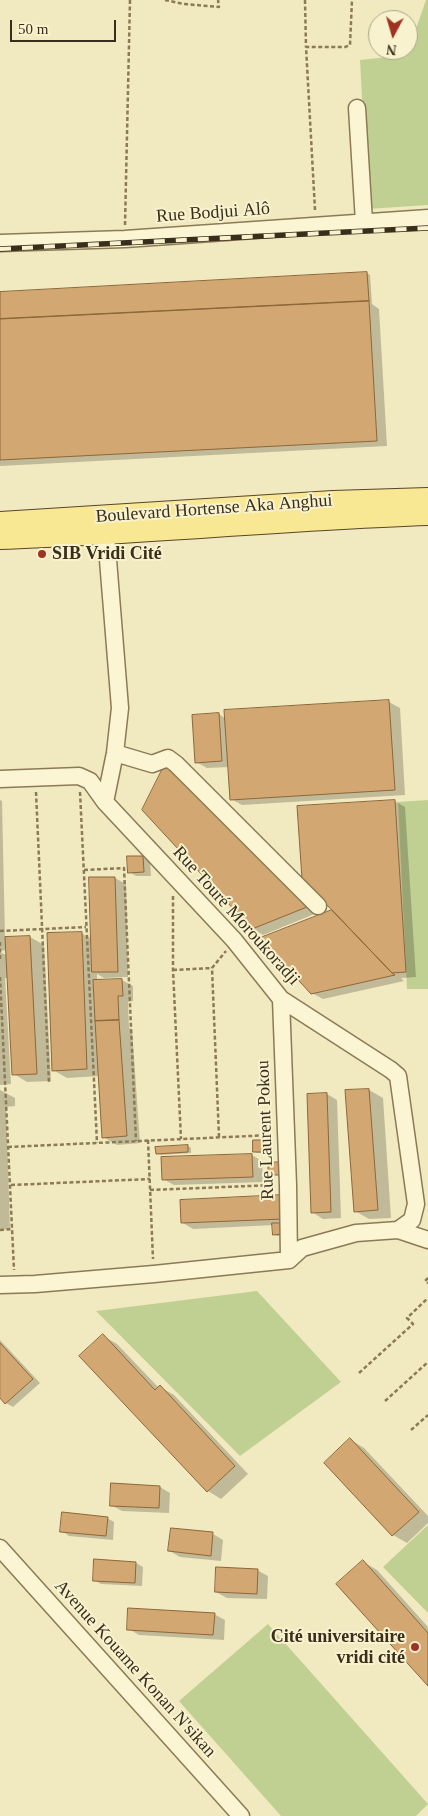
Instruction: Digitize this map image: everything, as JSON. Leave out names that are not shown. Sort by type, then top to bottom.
[{"type":"main road","name":"Boulevard Hortense Aka Anghui","points":[[0,522],[332,501],[428,498]]},
{"type":"main road","name":"Boulevard Hortense Aka Anghui","points":[[0,539],[106,535],[369,517],[428,515]]},
{"type":"street","points":[[356,108],[364,222]]},
{"type":"street","name":"Rue Bodjui Alô","points":[[0,243],[125,239],[428,218]]},
{"type":"street","points":[[105,802],[115,753],[120,708],[106,535]]},
{"type":"street","points":[[115,753],[152,764],[168,758],[176,764],[318,906]]},
{"type":"street","points":[[0,779],[79,776]]},
{"type":"street","name":"Rue Touré Moroukoradji","points":[[79,776],[90,781],[105,802],[234,940],[281,999],[392,1070],[398,1076],[416,1204],[412,1220],[398,1230]]},
{"type":"street","name":"Rue Laurent Pokou","points":[[281,999],[289,1260]]},
{"type":"street","points":[[8,1284],[34,1284],[154,1274],[289,1260],[302,1248],[356,1233],[398,1230],[428,1240]]},
{"type":"street","name":"Avenue Kouame Konan N'sikan","points":[[0,1548],[241,1816]]},
{"type":"path","points":[[125,239],[130,0]]},
{"type":"path","points":[[165,0],[184,4],[219,7],[218,0]]},
{"type":"path","points":[[305,0],[315,225]]},
{"type":"path","points":[[306,47],[345,47],[350,45],[352,0]]},
{"type":"path","points":[[79,776],[97,1143]]},
{"type":"path","points":[[35,778],[49,1083]]},
{"type":"path","points":[[83,870],[124,868],[136,1141]]},
{"type":"path","points":[[173,875],[173,970],[181,1139]]},
{"type":"path","points":[[0,931],[86,928]]},
{"type":"path","points":[[219,1137],[212,968],[234,940]]},
{"type":"path","points":[[0,942],[0,958]]},
{"type":"path","points":[[173,970],[212,968]]},
{"type":"path","points":[[0,977],[13,1229],[8,1284]]},
{"type":"path","points":[[8,1147],[286,1135]]},
{"type":"path","points":[[148,1140],[154,1274]]},
{"type":"path","points":[[11,1185],[150,1179]]},
{"type":"path","points":[[150,1190],[288,1185]]},
{"type":"path","points":[[0,1230],[13,1229]]},
{"type":"path","points":[[428,1278],[426,1281],[428,1284]]},
{"type":"path","points":[[359,1373],[413,1324],[407,1318],[428,1298]]},
{"type":"path","points":[[385,1401],[428,1362]]},
{"type":"path","points":[[411,1430],[428,1415]]},
{"type":"green space","points":[[426,0],[428,0],[428,205],[368,209],[360,60],[418,60],[418,23]]},
{"type":"green space","points":[[428,800],[428,989],[407,989],[398,802]]},
{"type":"green space","points":[[257,1291],[341,1382],[240,1456],[96,1311]]},
{"type":"green space","points":[[428,1525],[428,1613],[383,1567]]},
{"type":"green space","points":[[268,1624],[428,1804],[416,1816],[281,1816],[179,1701]]},
{"type":"building","points":[[367,272],[369,301],[0,319],[0,292]]},
{"type":"building","points":[[369,301],[377,441],[0,460],[0,319]]},
{"type":"building","points":[[389,700],[395,790],[230,800],[224,710]]},
{"type":"building","points":[[219,713],[222,761],[195,763],[192,715]]},
{"type":"building","points":[[165,764],[307,907],[252,929],[142,810]]},
{"type":"building","points":[[395,800],[406,972],[392,973],[302,879],[297,806]]},
{"type":"building","points":[[127,856],[143,856],[144,872],[128,873]]},
{"type":"building","points":[[89,877],[115,877],[118,972],[92,972]]},
{"type":"building","points":[[332,910],[395,975],[311,994],[260,938]]},
{"type":"building","points":[[82,932],[87,1069],[52,1071],[47,933]]},
{"type":"building","points":[[30,936],[37,1074],[12,1075],[5,937]]},
{"type":"building","points":[[122,979],[123,996],[118,996],[119,1020],[95,1021],[93,980]]},
{"type":"building","points":[[119,1020],[127,1136],[102,1138],[95,1021]]},
{"type":"building","points":[[369,1089],[378,1210],[354,1212],[345,1090]]},
{"type":"building","points":[[327,1093],[331,1212],[311,1213],[307,1094]]},
{"type":"building","points":[[253,1140],[268,1140],[268,1152],[253,1152]]},
{"type":"building","points":[[188,1145],[188,1152],[156,1154],[155,1147]]},
{"type":"building","points":[[252,1154],[253,1177],[162,1180],[161,1157]]},
{"type":"building","points":[[282,1162],[282,1175],[268,1175],[268,1163]]},
{"type":"building","points":[[283,1195],[284,1219],[181,1223],[180,1200]]},
{"type":"building","points":[[272,1223],[283,1223],[283,1234],[273,1235]]},
{"type":"building","points":[[103,1334],[155,1390],[160,1385],[235,1466],[207,1492],[79,1356]]},
{"type":"building","points":[[0,1343],[33,1379],[5,1404],[0,1398]]},
{"type":"building","points":[[350,1438],[419,1512],[392,1536],[324,1463]]},
{"type":"building","points":[[111,1483],[160,1486],[159,1508],[110,1506]]},
{"type":"building","points":[[62,1512],[108,1517],[106,1536],[60,1532]]},
{"type":"building","points":[[171,1528],[213,1532],[211,1556],[168,1551]]},
{"type":"building","points":[[94,1559],[136,1562],[135,1583],[93,1581]]},
{"type":"building","points":[[363,1560],[428,1633],[428,1686],[336,1584]]},
{"type":"building","points":[[216,1567],[258,1569],[257,1594],[215,1592]]},
{"type":"building","points":[[128,1608],[215,1613],[213,1635],[127,1630]]},
{"type":"railway","points":[[0,249],[428,228]]},
{"type":"place","name":"SIB Vridi Cité","points":[[42,554]]},
{"type":"place","name":"Cité universitaire vridi cité","points":[[415,1647]]}]
